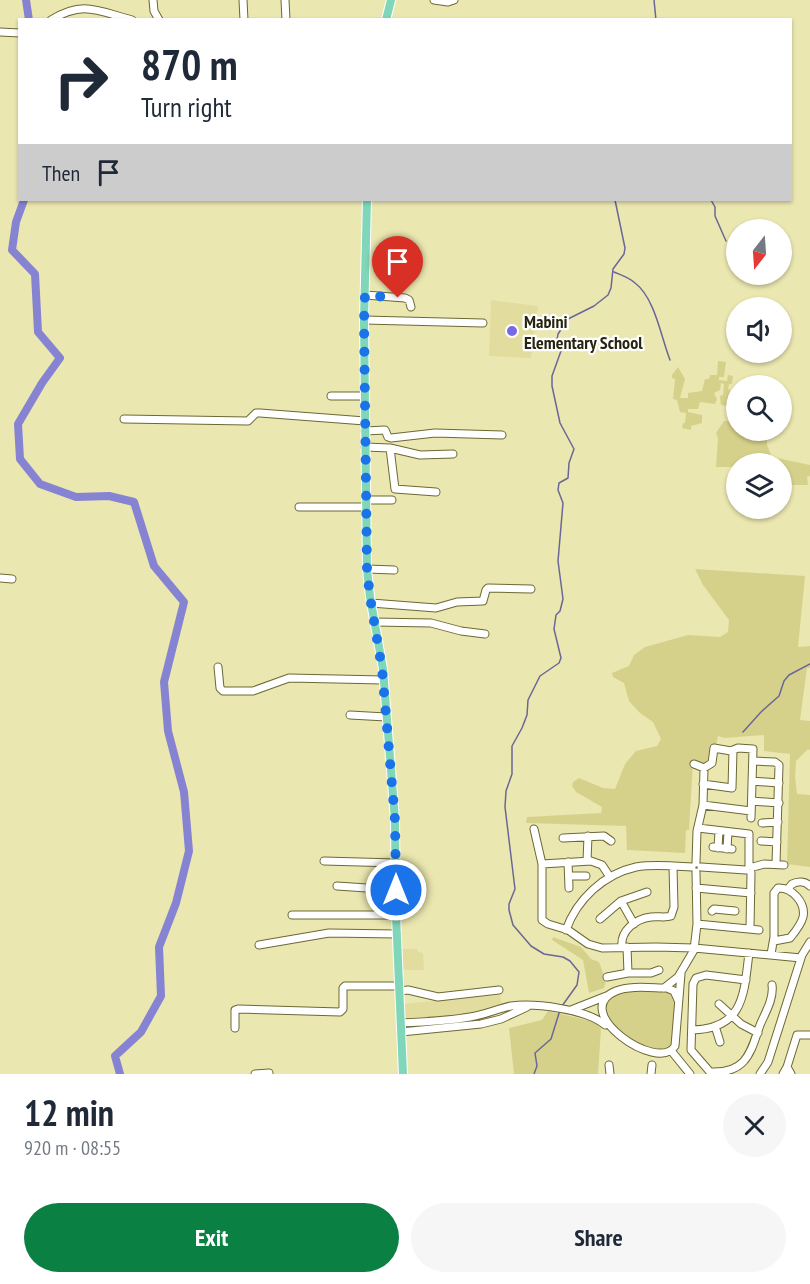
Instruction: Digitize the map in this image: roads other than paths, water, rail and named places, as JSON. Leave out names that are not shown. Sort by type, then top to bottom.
[{"type":"main road","points":[[386,18],[391,0]]},
{"type":"main road","points":[[368,201],[364,320],[367,569],[383,680],[395,820],[396,915],[403,1074]]},
{"type":"street","points":[[153,0],[154,11],[158,18]]},
{"type":"street","points":[[243,0],[244,18]]},
{"type":"street","points":[[285,0],[286,18]]},
{"type":"street","points":[[434,0],[448,2],[454,0]]},
{"type":"street","points":[[54,18],[68,8],[86,7],[102,9],[127,18]]},
{"type":"street","points":[[0,32],[18,33]]},
{"type":"street","points":[[365,295],[405,298],[409,300],[411,308]]},
{"type":"street","points":[[364,320],[483,322]]},
{"type":"street","points":[[332,396],[365,396]]},
{"type":"street","points":[[124,419],[248,421],[256,413],[260,413],[365,421]]},
{"type":"street","points":[[365,431],[385,430],[389,438],[435,434],[502,435]]},
{"type":"street","points":[[365,447],[390,448],[420,455],[453,454]]},
{"type":"street","points":[[390,448],[396,489],[436,492]]},
{"type":"street","points":[[299,507],[366,504],[392,500]]},
{"type":"street","points":[[367,569],[394,570]]},
{"type":"street","points":[[0,578],[12,579]]},
{"type":"street","points":[[371,603],[436,608],[457,602],[483,601],[488,588],[531,589]]},
{"type":"street","points":[[374,622],[432,623],[485,634]]},
{"type":"street","points":[[218,667],[220,688],[223,691],[253,691],[289,678],[383,680]]},
{"type":"street","points":[[350,715],[386,717]]},
{"type":"street","points":[[704,768],[712,763],[714,748],[733,750],[752,748],[754,761],[749,834],[750,928]]},
{"type":"street","points":[[703,784],[736,789],[733,750]]},
{"type":"street","points":[[566,930],[573,913],[595,887],[610,877],[637,867],[750,869],[764,864],[780,865],[777,842],[778,764],[754,761]]},
{"type":"street","points":[[694,764],[704,768]]},
{"type":"street","points":[[651,1074],[675,1043],[681,974],[694,948],[698,828],[703,806],[704,768]]},
{"type":"street","points":[[752,781],[779,783]]},
{"type":"street","points":[[752,801],[778,802]]},
{"type":"street","points":[[703,806],[751,818]]},
{"type":"street","points":[[762,823],[778,822]]},
{"type":"street","points":[[698,828],[749,834]]},
{"type":"street","points":[[534,829],[542,864],[542,920],[545,923],[566,930],[598,948],[694,948],[801,958]]},
{"type":"street","points":[[719,831],[716,847],[729,849],[728,832]]},
{"type":"street","points":[[587,861],[588,836]]},
{"type":"street","points":[[563,838],[604,836],[611,841]]},
{"type":"street","points":[[761,841],[777,842]]},
{"type":"street","points":[[324,861],[396,864]]},
{"type":"street","points":[[542,864],[587,861],[602,866],[610,877]]},
{"type":"street","points":[[568,862],[569,888]]},
{"type":"street","points":[[628,973],[623,936],[634,924],[647,918],[672,917],[674,907],[673,866]]},
{"type":"street","points":[[570,876],[586,876]]},
{"type":"street","points":[[788,889],[797,882],[810,886]]},
{"type":"street","points":[[337,886],[396,890]]},
{"type":"street","points":[[771,954],[774,941],[775,891],[780,887],[794,894],[802,907],[803,920],[790,938],[774,941]]},
{"type":"street","points":[[696,888],[751,892]]},
{"type":"street","points":[[600,919],[621,901],[647,892]]},
{"type":"street","points":[[621,901],[634,924]]},
{"type":"street","points":[[717,925],[714,910],[733,911],[730,926]]},
{"type":"street","points":[[292,915],[396,915]]},
{"type":"street","points":[[696,924],[759,930]]},
{"type":"street","points":[[259,945],[329,933],[397,934]]},
{"type":"street","points":[[760,1074],[768,1062],[801,958],[810,942]]},
{"type":"street","points":[[692,1030],[715,1026],[733,1016],[743,996],[749,953]]},
{"type":"street","points":[[607,977],[659,970]]},
{"type":"street","points":[[664,988],[681,974]]},
{"type":"street","points":[[746,980],[706,975],[696,978],[693,984],[692,1052],[708,1071],[718,1074],[733,1072],[747,1062],[771,996],[772,985]]},
{"type":"street","points":[[235,1028],[234,1014],[238,1009],[340,1012],[343,1009],[343,988],[345,986],[400,988],[438,997],[499,990]]},
{"type":"street","points":[[571,1010],[623,988],[664,988],[674,991],[678,1000]]},
{"type":"street","points":[[609,995],[603,1013],[605,1025],[617,1044]]},
{"type":"street","points":[[719,1004],[743,1026],[758,1033]]},
{"type":"street","points":[[401,1028],[471,1017],[510,1006],[549,1006],[571,1010],[596,1019],[605,1025]]},
{"type":"street","points":[[715,1026],[720,1042]]},
{"type":"street","points":[[783,1074],[789,1070],[797,1035],[810,1035]]},
{"type":"street","points":[[664,1060],[685,1074]]},
{"type":"street","points":[[643,1063],[664,1060],[690,1074]]},
{"type":"street","points":[[609,1065],[610,1074]]},
{"type":"street","points":[[255,1074],[268,1072]]},
{"type":"waterway","points":[[26,0],[29,18]]},
{"type":"waterway","points":[[654,0],[656,18]]},
{"type":"waterway","points":[[24,201],[16,222],[12,250],[35,274],[38,332],[60,358],[18,424],[20,459],[40,484],[76,497],[109,496],[134,502],[154,566],[184,602],[164,682],[168,731],[184,792],[189,851],[176,903],[159,947],[161,996],[141,1032],[115,1056],[120,1074]]},
{"type":"waterway","points":[[562,1006],[577,985],[579,972],[570,961],[563,957],[544,954],[531,946],[513,925],[509,910],[515,889],[505,807],[506,791],[512,774],[512,746],[527,715],[528,700],[540,676],[559,663],[561,658],[554,629],[556,615],[560,611],[563,599],[558,561],[563,503],[558,490],[559,483],[568,478],[569,463],[574,449],[560,423],[552,386],[552,376],[561,351],[557,340],[558,334],[568,319],[594,306],[608,295],[613,269],[624,254],[625,248],[615,201]]},
{"type":"waterway","points":[[712,201],[715,207],[715,216],[726,241]]},
{"type":"waterway","points":[[614,272],[633,281],[648,298],[670,360]]},
{"type":"waterway","points":[[743,732],[779,696],[784,681],[789,675],[810,664]]},
{"type":"waterway","points":[[534,1074],[537,1066],[535,1053],[551,1039],[560,1010]]},
{"type":"place","name":"Mabini Elementary School","points":[[512,331]]}]
